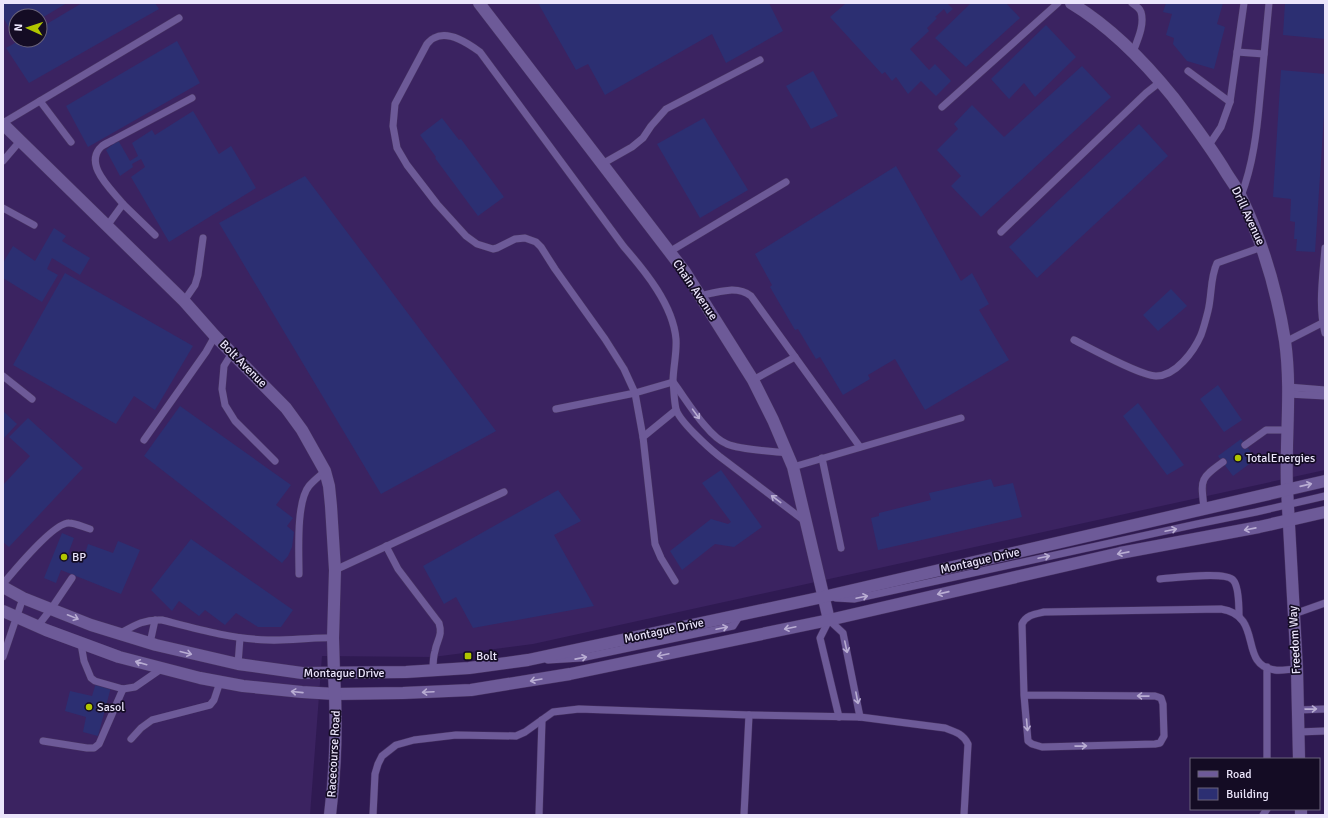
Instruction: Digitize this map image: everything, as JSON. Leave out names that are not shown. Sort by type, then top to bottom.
[{"type":"main road","name":"Chain Avenue","points":[[479,3],[685,272],[753,380],[773,420],[793,467],[824,597],[828,620]]},
{"type":"main road","name":"Drill Avenue","points":[[1071,3],[1121,41],[1160,82],[1209,145],[1241,196],[1270,270],[1285,342],[1288,391],[1286,471],[1288,505]]},
{"type":"main road","name":"Bolt Avenue","points":[[3,124],[184,301],[215,336],[286,408],[302,430],[324,471],[329,486],[335,570],[333,638],[334,674]]},
{"type":"main road","name":"Montague Drive","points":[[3,587],[23,598],[91,625],[150,643],[238,664],[302,673],[334,674],[433,671],[528,660],[740,615],[824,597],[1325,481]]},
{"type":"main road","name":"Freedom Way","points":[[1288,505],[1297,669],[1299,758]]},
{"type":"main road","name":"Montague Drive","points":[[3,611],[37,627],[120,657],[161,669],[243,686],[335,694],[403,693],[481,689],[570,674],[828,620],[1120,553],[1289,521],[1325,512]]},
{"type":"main road","name":"Racecourse Road","points":[[330,815],[335,779],[337,710],[334,674]]},
{"type":"lane","points":[[942,107],[1058,3]]},
{"type":"lane","points":[[1132,3],[1141,11],[1142,20],[1140,32],[1133,52]]},
{"type":"lane","points":[[1209,145],[1223,123],[1230,102],[1244,3]]},
{"type":"lane","points":[[1241,196],[1252,159],[1258,121],[1269,3]]},
{"type":"lane","points":[[3,124],[179,18]]},
{"type":"lane","points":[[675,581],[661,558],[655,544],[643,437],[635,393],[624,369],[606,339],[536,242],[525,238],[515,239],[493,249],[477,244],[466,236],[437,204],[407,165],[397,148],[393,126],[395,104],[427,44],[434,38],[446,36],[466,42],[480,52],[624,246],[647,274],[662,299],[672,322],[676,339],[673,382],[676,410],[692,430],[713,452],[807,523]]},
{"type":"lane","points":[[1237,52],[1264,54]]},
{"type":"lane","points":[[602,164],[632,147],[643,138],[650,126],[666,109],[760,60]]},
{"type":"lane","points":[[1188,71],[1230,102]]},
{"type":"lane","points":[[1001,232],[1146,93],[1160,82]]},
{"type":"lane","points":[[155,235],[123,204],[100,174],[96,166],[95,158],[101,147],[192,98]]},
{"type":"lane","points":[[40,101],[71,142]]},
{"type":"lane","points":[[3,161],[20,141]]},
{"type":"lane","points":[[669,252],[786,182]]},
{"type":"lane","points":[[107,226],[123,204]]},
{"type":"lane","points":[[3,208],[34,225]]},
{"type":"lane","points":[[184,301],[195,285],[198,275],[203,238]]},
{"type":"lane","points":[[1074,340],[1143,373],[1156,376],[1171,371],[1189,357],[1201,334],[1211,300],[1213,272],[1217,263],[1262,247]]},
{"type":"lane","points":[[1325,248],[1322,309],[1322,323],[1325,333]]},
{"type":"lane","points":[[700,296],[738,290],[745,291],[751,296],[860,448]]},
{"type":"lane","points":[[1285,342],[1322,323]]},
{"type":"lane","points":[[144,440],[206,352],[215,336]]},
{"type":"lane","points":[[232,353],[224,366],[222,390],[225,405],[235,421],[274,461]]},
{"type":"lane","points":[[753,380],[795,357]]},
{"type":"lane","points":[[3,376],[32,399]]},
{"type":"lane","points":[[673,382],[705,425],[722,442],[733,446],[787,453]]},
{"type":"lane","points":[[556,409],[635,393],[673,382]]},
{"type":"lane","points":[[1288,391],[1325,390]]},
{"type":"lane","points":[[1288,391],[1325,396]]},
{"type":"lane","points":[[643,437],[676,410]]},
{"type":"lane","points":[[793,467],[961,418]]},
{"type":"lane","points":[[1245,445],[1260,432],[1266,430],[1287,430]]},
{"type":"lane","points":[[822,458],[842,548]]},
{"type":"lane","points":[[1204,508],[1202,485],[1209,472],[1222,462]]},
{"type":"lane","points":[[299,574],[300,528],[303,501],[308,487],[324,471]]},
{"type":"lane","points":[[335,570],[504,492]]},
{"type":"lane","points":[[824,597],[854,598],[1325,496]]},
{"type":"lane","points":[[3,584],[49,534],[62,524],[68,522],[90,529]]},
{"type":"lane","points":[[386,546],[398,569],[439,623],[441,629],[440,638],[435,650],[433,671]]},
{"type":"lane","points":[[1160,579],[1205,576],[1223,576],[1230,578],[1234,580],[1236,586],[1239,616]]},
{"type":"lane","points":[[37,627],[72,578]]},
{"type":"lane","points":[[3,657],[23,598]]},
{"type":"lane","points":[[1294,614],[1325,603]]},
{"type":"lane","points":[[1024,695],[1155,696],[1161,698],[1164,704],[1164,736],[1160,743],[1154,744],[1036,746],[1028,741],[1024,695],[1022,624],[1024,619],[1044,612],[1230,611],[1239,616],[1245,622],[1249,633],[1252,651],[1256,659],[1266,667],[1275,670],[1297,669]]},
{"type":"lane","points":[[119,634],[145,620],[162,620],[210,633],[240,638],[268,640],[315,637],[333,638]]},
{"type":"lane","points":[[150,643],[155,620]]},
{"type":"lane","points":[[839,717],[820,638],[828,620],[843,633],[860,717]]},
{"type":"lane","points":[[238,664],[240,638]]},
{"type":"lane","points":[[81,644],[84,661],[91,678],[95,681],[123,689],[135,687],[161,669]]},
{"type":"lane","points":[[1266,667],[1267,758]]},
{"type":"lane","points":[[131,740],[141,728],[152,720],[210,705],[214,700],[220,682]]},
{"type":"lane","points":[[43,741],[79,748],[94,748],[99,744],[123,689]]},
{"type":"lane","points":[[372,815],[375,774],[378,764],[382,756],[396,745],[414,740],[456,735],[516,736],[525,732],[553,712],[579,709],[860,717],[945,728],[964,736],[968,744],[964,815]]},
{"type":"lane","points":[[1298,710],[1325,709]]},
{"type":"lane","points":[[744,815],[750,715]]},
{"type":"lane","points":[[539,815],[542,720]]},
{"type":"lane","points":[[1298,732],[1325,731]]},
{"type":"shaded area","points":[[3,3],[1325,3],[1325,470],[533,644],[433,657],[322,656],[310,815],[3,815]]},
{"type":"building","points":[[3,3],[67,3],[48,14],[48,8],[8,8],[8,26],[3,17]]},
{"type":"building","points":[[82,3],[155,3],[159,9],[29,83],[6,48],[48,48],[48,23]]},
{"type":"building","points":[[538,3],[769,3],[783,31],[726,63],[712,34],[605,95],[588,64],[576,70]]},
{"type":"building","points":[[844,3],[947,3],[953,9],[947,14],[944,9],[935,17],[937,18],[927,28],[929,31],[910,49],[929,70],[935,64],[951,81],[936,96],[921,81],[908,94],[896,77],[892,81],[885,72],[882,74],[830,17],[845,4]]},
{"type":"building","points":[[971,3],[1006,3],[1020,18],[966,67],[935,38]]},
{"type":"building","points":[[1166,3],[1223,3],[1217,24],[1225,27],[1214,69],[1187,61],[1173,44],[1174,38],[1166,35],[1172,14],[1163,12]]},
{"type":"building","points":[[1285,3],[1325,3],[1325,39],[1283,35]]},
{"type":"building","points":[[1046,25],[1076,57],[1035,97],[1024,83],[1009,99],[991,79]]},
{"type":"building","points":[[177,41],[200,83],[88,147],[66,106]]},
{"type":"building","points":[[1082,66],[1111,97],[981,217],[951,186],[961,176],[937,150],[958,129],[954,124],[972,105],[1004,137]]},
{"type":"building","points":[[1281,70],[1325,74],[1325,100],[1315,252],[1296,251],[1297,239],[1294,239],[1295,222],[1290,221],[1291,199],[1273,197]]},
{"type":"building","points":[[813,71],[838,116],[811,129],[786,86]]},
{"type":"building","points":[[193,111],[219,154],[231,146],[256,188],[169,242],[131,177],[145,167],[141,159],[132,164],[133,167],[120,176],[106,150],[118,140],[130,161],[138,156],[132,143],[152,130],[155,135]]},
{"type":"building","points":[[442,118],[459,140],[461,139],[504,197],[478,216],[420,135]]},
{"type":"building","points":[[704,118],[748,190],[700,218],[657,144]]},
{"type":"building","points":[[1139,124],[1168,156],[1037,278],[1009,247]]},
{"type":"building","points":[[896,166],[961,281],[972,273],[989,304],[979,310],[1009,360],[925,410],[895,359],[868,375],[870,379],[843,395],[820,357],[816,359],[798,329],[795,330],[770,287],[772,285],[755,254]]},
{"type":"building","points":[[305,176],[496,431],[381,494],[219,223]]},
{"type":"building","points":[[54,228],[66,236],[62,241],[90,258],[80,275],[52,258],[47,269],[58,275],[42,302],[3,278],[3,263],[13,246],[35,261]]},
{"type":"building","points":[[65,273],[193,346],[155,410],[134,396],[116,424],[13,365]]},
{"type":"building","points":[[1171,289],[1187,306],[1158,331],[1143,315]]},
{"type":"building","points":[[1218,385],[1242,420],[1224,432],[1200,399]]},
{"type":"building","points":[[1138,403],[1184,465],[1167,475],[1123,416]]},
{"type":"building","points":[[180,406],[291,485],[276,505],[293,518],[287,526],[294,532],[292,547],[288,556],[282,563],[144,456]]},
{"type":"building","points":[[3,411],[17,424],[3,439]]},
{"type":"building","points":[[28,418],[83,468],[9,547],[3,542],[3,485],[30,456],[9,437]]},
{"type":"building","points":[[1241,439],[1256,459],[1233,476],[1218,456]]},
{"type":"building","points":[[721,470],[762,527],[734,547],[715,544],[682,570],[670,551],[711,519],[728,524],[731,522],[702,483]]},
{"type":"building","points":[[991,479],[994,487],[1013,483],[1022,517],[878,550],[871,518],[879,516],[879,513],[931,500],[929,493]]},
{"type":"building","points":[[558,490],[581,521],[554,535],[594,606],[473,628],[456,597],[444,604],[423,566]]},
{"type":"building","points":[[62,533],[74,538],[68,554],[83,560],[88,544],[113,553],[118,541],[140,550],[121,594],[61,570],[56,583],[44,578]]},
{"type":"building","points":[[191,539],[293,610],[281,627],[258,627],[236,613],[225,625],[205,610],[199,616],[179,601],[172,611],[151,590]]},
{"type":"building","points":[[96,683],[111,687],[98,736],[83,732],[86,717],[65,711],[70,691],[92,696]]},
{"type":"place","name":"TotalEnergies","points":[[1238,458]]},
{"type":"place","name":"BP","points":[[64,557]]},
{"type":"place","name":"Bolt","points":[[468,656]]},
{"type":"place","name":"Sasol","points":[[89,707]]}]
